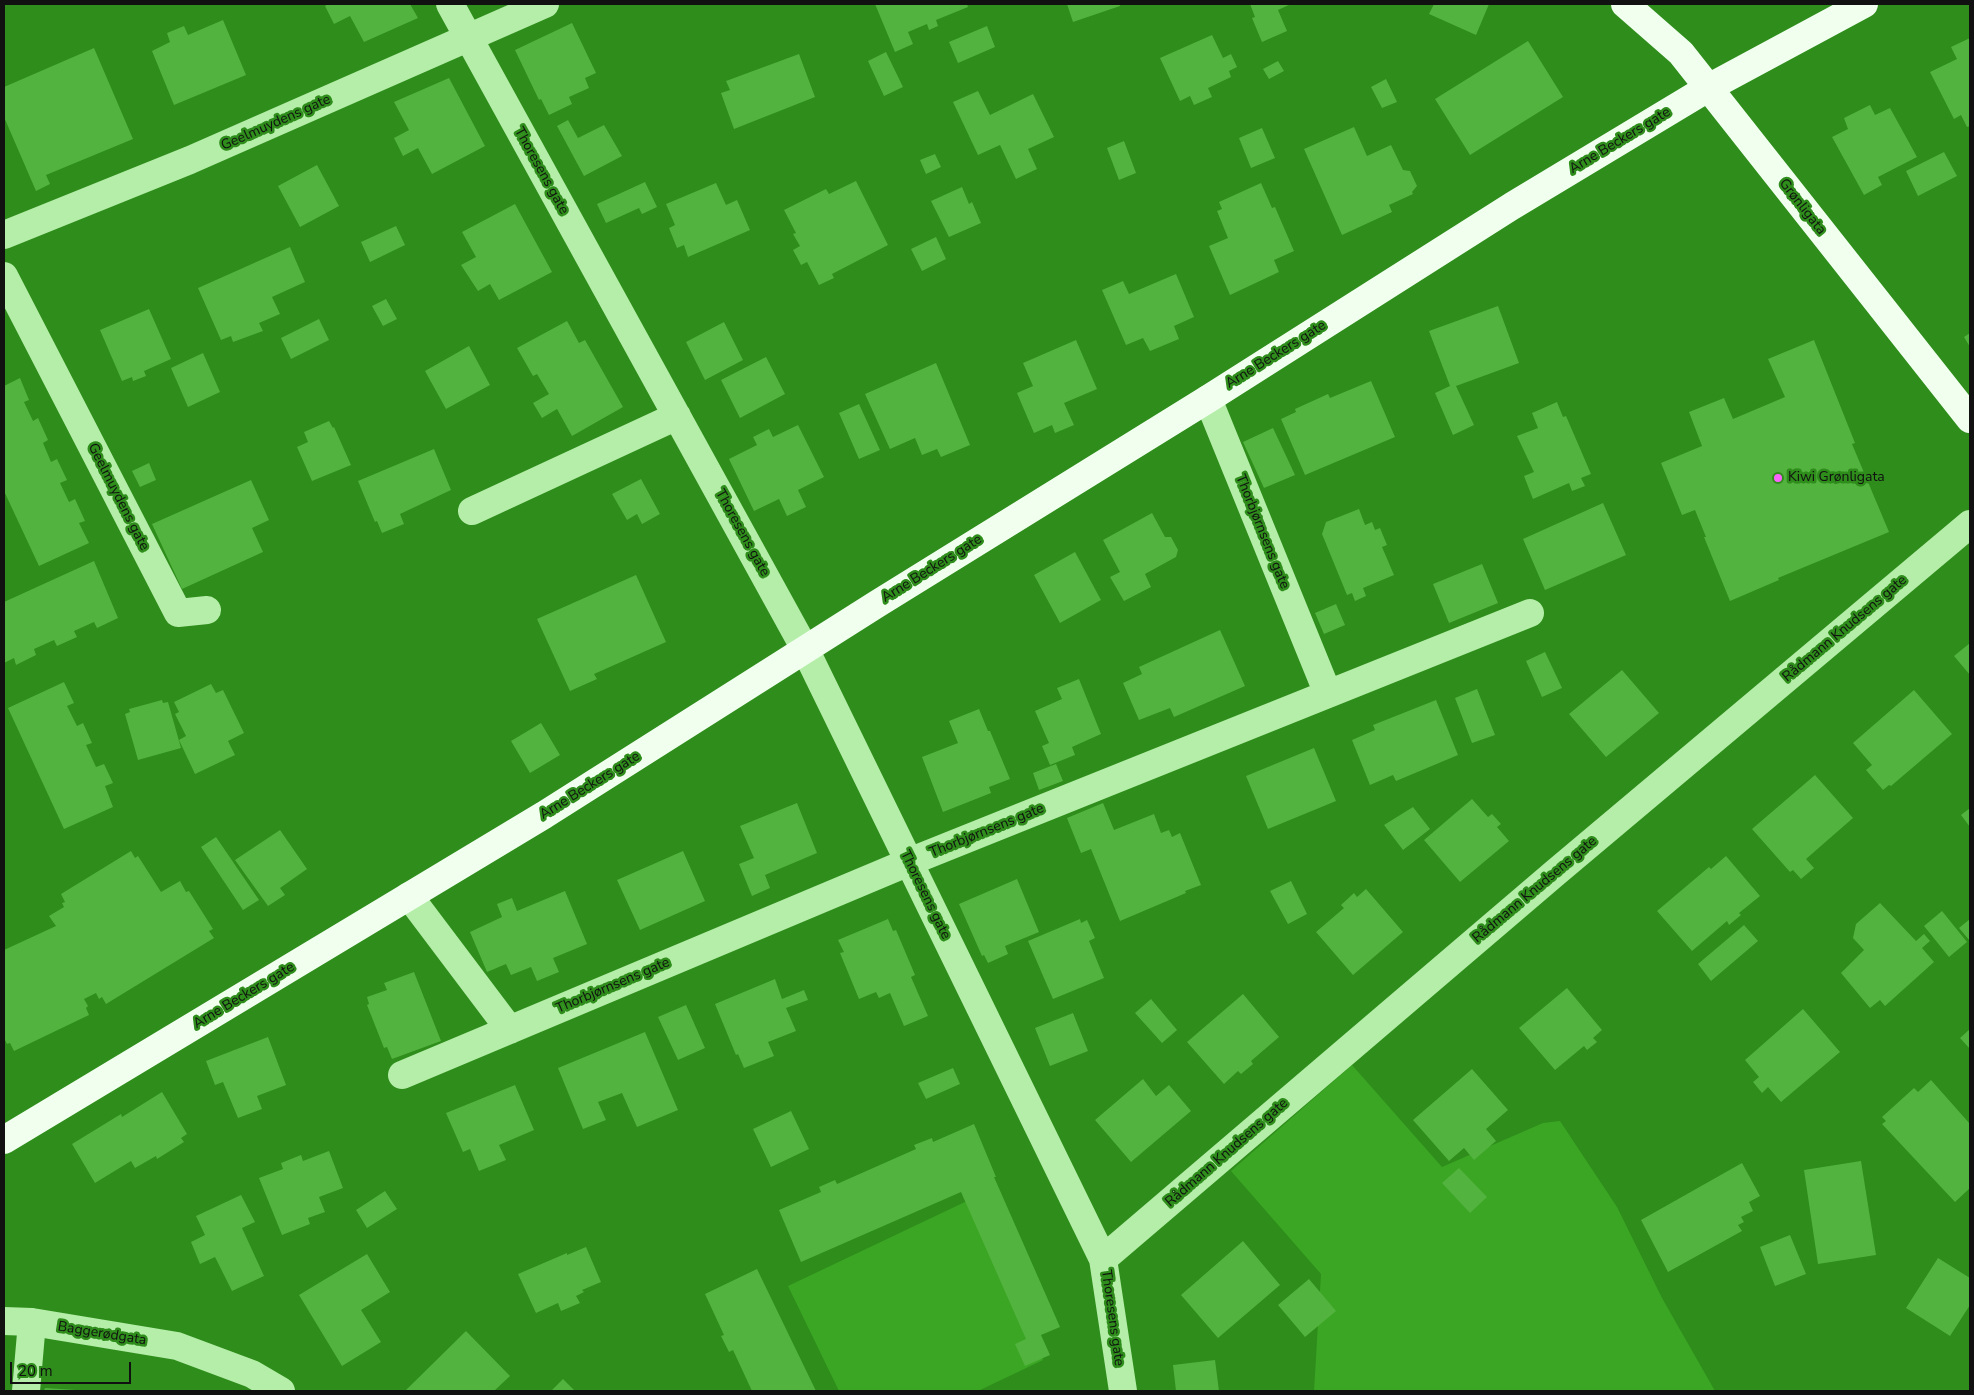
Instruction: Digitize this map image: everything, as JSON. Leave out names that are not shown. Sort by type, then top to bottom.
[{"type":"main road","name":"Grønligata","points":[[1625,4],[1681,54],[1970,419]]},
{"type":"main road","name":"Arne Beckers gate","points":[[4,1140],[544,815],[805,649],[1512,206],[1708,88],[1864,4]]},
{"type":"street","name":"Thoresens gate","points":[[450,4],[805,649],[1103,1259],[1122,1391]]},
{"type":"street","name":"Geelmuydens gate","points":[[4,235],[190,160],[545,4]]},
{"type":"street","name":"Geelmuydens gate","points":[[4,276],[178,613],[207,610]]},
{"type":"street","name":"Thorbjørnsens gate","points":[[1208,398],[1328,694]]},
{"type":"street","points":[[472,511],[677,416]]},
{"type":"street","name":"Rådmann Knudsens gate","points":[[1103,1259],[1563,867],[1970,524]]},
{"type":"street","name":"Thorbjørnsens gate","points":[[402,1075],[909,862],[1530,614]]},
{"type":"street","points":[[409,896],[510,1030]]},
{"type":"street","name":"Baggerødgata","points":[[4,1321],[32,1322],[177,1346],[252,1374],[281,1391]]},
{"type":"street","points":[[26,1391],[32,1322]]},
{"type":"green space","points":[[1352,1065],[1442,1167],[1543,1123],[1560,1121],[1617,1207],[1662,1298],[1715,1391],[1314,1391],[1321,1274],[1231,1171]]},
{"type":"green space","points":[[967,1201],[1043,1360],[978,1391],[839,1391],[788,1286]]},
{"type":"building","points":[[328,4],[410,4],[418,18],[364,42],[350,16],[334,24],[325,6]]},
{"type":"building","points":[[875,4],[967,4],[968,7],[936,20],[938,26],[929,30],[927,24],[908,32],[913,44],[895,52]]},
{"type":"building","points":[[1067,4],[1120,4],[1120,6],[1073,22]]},
{"type":"building","points":[[1250,4],[1291,4],[1278,10],[1287,31],[1262,42],[1252,18],[1255,17]]},
{"type":"building","points":[[1434,4],[1489,4],[1476,35],[1429,14]]},
{"type":"building","points":[[223,20],[246,75],[174,105],[152,51],[170,42],[167,33],[184,26],[188,35]]},
{"type":"building","points":[[572,23],[596,73],[585,78],[589,88],[569,97],[572,104],[549,115],[541,99],[539,100],[515,50]]},
{"type":"building","points":[[987,26],[995,47],[958,63],[949,42]]},
{"type":"building","points":[[1212,35],[1223,58],[1231,54],[1237,67],[1229,71],[1231,77],[1208,88],[1212,97],[1194,105],[1190,96],[1180,101],[1160,58]]},
{"type":"building","points":[[1970,38],[1970,126],[1967,127],[1961,115],[1954,119],[1930,72],[1957,59],[1951,47]]},
{"type":"building","points":[[1528,41],[1563,97],[1470,155],[1435,99]]},
{"type":"building","points":[[94,48],[133,139],[46,175],[50,184],[36,191],[4,117],[4,87]]},
{"type":"building","points":[[886,52],[903,87],[884,96],[868,61]]},
{"type":"building","points":[[799,54],[815,97],[734,129],[721,93],[730,90],[726,81]]},
{"type":"building","points":[[1278,61],[1284,71],[1269,79],[1263,69]]},
{"type":"building","points":[[449,78],[485,146],[432,174],[418,148],[403,156],[394,138],[409,130],[394,102]]},
{"type":"building","points":[[1386,79],[1397,102],[1382,108],[1371,87]]},
{"type":"building","points":[[978,91],[990,115],[1033,94],[1054,137],[1028,149],[1037,169],[1016,179],[1000,145],[978,155],[953,102]]},
{"type":"building","points":[[1870,105],[1875,115],[1890,108],[1917,157],[1878,177],[1882,185],[1864,195],[1832,137],[1848,129],[1844,118]]},
{"type":"building","points":[[568,120],[578,138],[604,125],[622,156],[584,176],[557,126]]},
{"type":"building","points":[[1354,127],[1367,156],[1391,145],[1403,170],[1410,171],[1417,186],[1412,192],[1413,194],[1389,205],[1392,212],[1342,235],[1304,149]]},
{"type":"building","points":[[1262,128],[1275,158],[1251,168],[1239,138]]},
{"type":"building","points":[[1124,141],[1136,173],[1119,180],[1107,148]]},
{"type":"building","points":[[1944,152],[1957,176],[1918,196],[1906,171]]},
{"type":"building","points":[[935,154],[941,167],[926,174],[920,160]]},
{"type":"building","points":[[317,165],[339,206],[300,227],[278,186]]},
{"type":"building","points":[[856,181],[888,245],[832,274],[834,278],[819,285],[807,262],[801,265],[793,250],[800,246],[793,234],[796,233],[784,210],[826,189],[829,194]]},
{"type":"building","points":[[645,182],[657,207],[642,214],[639,208],[606,223],[597,204]]},
{"type":"building","points":[[716,183],[726,205],[737,200],[750,230],[688,257],[684,245],[677,248],[669,228],[675,225],[666,204]]},
{"type":"building","points":[[1261,183],[1272,208],[1275,207],[1294,251],[1274,260],[1279,272],[1230,295],[1209,246],[1228,238],[1217,211],[1222,209],[1219,202]]},
{"type":"building","points":[[962,187],[969,204],[972,202],[981,223],[949,237],[931,201]]},
{"type":"building","points":[[515,204],[552,272],[499,300],[490,284],[478,291],[461,265],[476,257],[462,232]]},
{"type":"building","points":[[396,226],[405,245],[370,262],[361,242]]},
{"type":"building","points":[[936,237],[946,259],[922,271],[911,249]]},
{"type":"building","points":[[290,247],[305,282],[272,297],[280,314],[259,323],[263,331],[233,342],[231,336],[221,340],[198,288]]},
{"type":"building","points":[[1176,274],[1194,317],[1174,326],[1179,339],[1150,351],[1143,338],[1126,345],[1102,290],[1123,281],[1129,294]]},
{"type":"building","points":[[386,299],[397,319],[383,326],[372,306]]},
{"type":"building","points":[[1498,306],[1519,363],[1456,386],[1474,425],[1453,435],[1435,393],[1450,386],[1429,331]]},
{"type":"building","points":[[149,309],[171,359],[144,371],[146,376],[133,381],[132,377],[122,381],[100,330]]},
{"type":"building","points":[[319,319],[329,340],[291,359],[281,338]]},
{"type":"building","points":[[567,321],[579,343],[585,340],[623,407],[572,436],[557,409],[542,418],[533,403],[549,394],[537,374],[533,376],[517,348]]},
{"type":"building","points":[[724,322],[743,360],[705,380],[686,342]]},
{"type":"building","points":[[1970,333],[1970,347],[1964,337]]},
{"type":"building","points":[[1076,340],[1097,389],[1064,403],[1074,425],[1055,433],[1052,425],[1034,433],[1017,393],[1033,386],[1023,363]]},
{"type":"building","points":[[1814,340],[1855,443],[1852,444],[1889,532],[1778,578],[1779,580],[1730,601],[1695,510],[1682,515],[1661,463],[1702,446],[1689,412],[1724,398],[1733,419],[1785,397],[1768,359]]},
{"type":"building","points":[[469,346],[490,385],[446,409],[425,371]]},
{"type":"building","points":[[203,353],[220,392],[188,407],[171,368]]},
{"type":"building","points":[[766,357],[785,394],[740,418],[721,380]]},
{"type":"building","points":[[936,363],[970,445],[941,457],[937,449],[922,455],[915,438],[890,449],[865,394]]},
{"type":"building","points":[[20,378],[29,400],[24,402],[33,421],[38,418],[48,440],[43,443],[51,462],[57,459],[67,480],[60,483],[69,502],[75,499],[85,521],[79,523],[89,543],[39,566],[4,491],[4,386]]},
{"type":"building","points":[[1371,381],[1395,437],[1305,475],[1281,419],[1296,412],[1295,409],[1328,394],[1330,398]]},
{"type":"building","points":[[1557,402],[1563,417],[1566,416],[1591,474],[1581,478],[1585,486],[1572,491],[1569,483],[1533,499],[1524,476],[1534,472],[1517,436],[1538,428],[1532,413]]},
{"type":"building","points":[[859,404],[880,450],[859,459],[839,413]]},
{"type":"building","points":[[329,421],[334,427],[351,465],[312,481],[297,447],[308,442],[304,432]]},
{"type":"building","points":[[798,425],[824,477],[798,490],[806,507],[787,516],[779,499],[754,511],[729,459],[757,445],[753,437],[769,429],[773,437]]},
{"type":"building","points":[[1273,428],[1295,475],[1264,488],[1243,442]]},
{"type":"building","points":[[434,449],[451,490],[400,514],[404,524],[382,533],[377,521],[375,522],[358,481]]},
{"type":"building","points":[[149,463],[156,480],[140,487],[132,471]]},
{"type":"building","points":[[641,479],[660,514],[642,524],[637,514],[627,520],[612,494]]},
{"type":"building","points":[[251,480],[269,520],[252,528],[263,552],[182,589],[152,524]]},
{"type":"building","points":[[1603,503],[1626,555],[1545,590],[1523,539]]},
{"type":"building","points":[[1359,509],[1365,525],[1372,522],[1375,530],[1380,528],[1387,545],[1382,547],[1394,575],[1363,588],[1366,596],[1355,601],[1352,593],[1347,595],[1322,534],[1326,522]]},
{"type":"building","points":[[1152,513],[1165,537],[1171,537],[1178,550],[1176,557],[1145,574],[1151,587],[1124,601],[1110,577],[1120,572],[1103,540]]},
{"type":"building","points":[[1075,552],[1101,600],[1060,623],[1034,575]]},
{"type":"building","points":[[94,561],[118,618],[97,628],[94,622],[74,631],[77,637],[57,646],[54,640],[34,649],[36,655],[16,665],[14,658],[4,663],[4,602]]},
{"type":"building","points":[[1482,564],[1498,603],[1449,623],[1433,584]]},
{"type":"building","points":[[636,575],[666,642],[594,674],[597,679],[570,691],[537,619]]},
{"type":"building","points":[[1336,604],[1345,625],[1324,634],[1315,613]]},
{"type":"building","points":[[1220,630],[1245,686],[1174,717],[1170,708],[1139,720],[1123,683],[1142,674],[1139,667]]},
{"type":"building","points":[[1970,643],[1970,675],[1954,656]]},
{"type":"building","points":[[1545,652],[1562,688],[1542,697],[1526,661]]},
{"type":"building","points":[[1622,670],[1659,713],[1606,757],[1569,714]]},
{"type":"building","points":[[1079,679],[1101,734],[1072,747],[1075,755],[1050,765],[1042,746],[1049,743],[1035,711],[1062,699],[1057,688]]},
{"type":"building","points":[[64,682],[74,703],[67,706],[77,726],[83,723],[92,743],[86,745],[96,767],[104,764],[113,783],[105,786],[113,807],[64,829],[8,708]]},
{"type":"building","points":[[211,684],[216,693],[223,690],[244,733],[228,741],[235,755],[195,774],[179,740],[186,736],[175,714],[179,712],[174,702]]},
{"type":"building","points":[[1477,689],[1495,735],[1472,743],[1455,698]]},
{"type":"building","points":[[1914,690],[1952,734],[1891,786],[1889,785],[1883,790],[1866,770],[1872,765],[1853,743]]},
{"type":"building","points":[[162,700],[163,703],[168,702],[181,748],[138,760],[125,714],[130,712],[129,709]]},
{"type":"building","points":[[1436,700],[1458,755],[1396,781],[1393,775],[1370,785],[1352,740],[1375,730],[1373,725]]},
{"type":"building","points":[[979,709],[1010,779],[989,787],[991,793],[943,812],[922,757],[958,743],[949,721]]},
{"type":"building","points":[[541,723],[560,755],[530,773],[511,741]]},
{"type":"building","points":[[1314,748],[1336,801],[1268,829],[1246,776]]},
{"type":"building","points":[[1056,764],[1063,781],[1039,790],[1033,773]]},
{"type":"building","points":[[1815,775],[1853,818],[1806,859],[1814,868],[1801,879],[1793,870],[1790,872],[1752,829]]},
{"type":"building","points":[[1472,799],[1488,817],[1492,814],[1501,824],[1497,827],[1509,841],[1460,882],[1424,840]]},
{"type":"building","points":[[797,803],[817,853],[765,875],[770,888],[752,896],[739,864],[754,858],[740,826]]},
{"type":"building","points":[[1103,803],[1114,830],[1154,814],[1161,833],[1169,830],[1172,837],[1180,833],[1201,885],[1120,921],[1091,849],[1081,853],[1067,818]]},
{"type":"building","points":[[1413,807],[1430,829],[1403,850],[1384,825]]},
{"type":"building","points":[[1970,808],[1970,827],[1961,815]]},
{"type":"building","points":[[280,830],[307,869],[280,888],[285,895],[268,906],[235,860]]},
{"type":"building","points":[[216,837],[259,900],[243,910],[201,847]]},
{"type":"building","points":[[131,851],[135,858],[138,856],[161,892],[180,881],[186,892],[189,891],[213,929],[209,931],[214,938],[106,1004],[102,997],[99,999],[96,993],[84,999],[88,1006],[86,1008],[89,1015],[14,1051],[10,1043],[7,1044],[4,1038],[4,950],[56,926],[49,916],[64,907],[62,903],[65,902],[61,894]]},
{"type":"building","points":[[683,851],[705,901],[640,930],[617,880]]},
{"type":"building","points":[[1726,856],[1760,896],[1739,913],[1741,915],[1729,925],[1727,921],[1692,951],[1657,911],[1709,867],[1711,869]]},
{"type":"building","points":[[1017,879],[1039,932],[1005,946],[1008,954],[988,963],[984,955],[982,956],[959,904]]},
{"type":"building","points":[[1291,881],[1307,914],[1288,924],[1270,891]]},
{"type":"building","points":[[1366,889],[1403,932],[1353,975],[1316,932],[1344,908],[1341,905],[1354,893],[1357,897]]},
{"type":"building","points":[[565,891],[587,944],[553,958],[559,972],[537,981],[531,967],[511,975],[506,964],[487,972],[470,932],[502,917],[497,904],[512,898],[517,911]]},
{"type":"building","points":[[1880,903],[1916,941],[1924,934],[1930,941],[1922,948],[1934,962],[1885,1006],[1880,1000],[1870,1008],[1841,973],[1864,950],[1853,938],[1856,924]]},
{"type":"building","points":[[1942,911],[1967,942],[1949,957],[1924,926]]},
{"type":"building","points":[[888,919],[893,931],[896,930],[915,975],[911,977],[928,1016],[904,1026],[890,993],[879,998],[876,992],[859,999],[840,953],[844,952],[838,940]]},
{"type":"building","points":[[1080,919],[1081,923],[1087,920],[1095,938],[1089,941],[1104,978],[1053,999],[1028,941]]},
{"type":"building","points":[[1970,919],[1970,941],[1959,928]]},
{"type":"building","points":[[1744,925],[1758,941],[1711,981],[1698,964]]},
{"type":"building","points":[[414,972],[441,1041],[392,1059],[387,1047],[384,1048],[367,1005],[369,1004],[367,997],[387,990],[384,983]]},
{"type":"building","points":[[775,979],[782,999],[804,990],[808,1000],[786,1008],[796,1031],[768,1042],[774,1056],[744,1068],[738,1054],[736,1055],[715,1004]]},
{"type":"building","points":[[1567,988],[1602,1030],[1593,1038],[1597,1042],[1587,1050],[1584,1046],[1555,1070],[1519,1028]]},
{"type":"building","points":[[1243,994],[1279,1037],[1251,1061],[1253,1064],[1241,1074],[1238,1071],[1224,1084],[1187,1042]]},
{"type":"building","points":[[1151,999],[1177,1030],[1162,1043],[1135,1013]]},
{"type":"building","points":[[686,1005],[705,1048],[678,1060],[658,1017]]},
{"type":"building","points":[[1803,1009],[1840,1052],[1781,1102],[1768,1087],[1762,1093],[1753,1082],[1759,1077],[1745,1060]]},
{"type":"building","points":[[1073,1013],[1088,1051],[1050,1066],[1035,1028]]},
{"type":"building","points":[[1970,1029],[1970,1049],[1960,1038]]},
{"type":"building","points":[[645,1032],[678,1110],[637,1127],[622,1093],[598,1102],[606,1120],[583,1129],[558,1068]]},
{"type":"building","points":[[268,1037],[286,1085],[257,1096],[262,1109],[238,1118],[223,1082],[215,1085],[206,1061]]},
{"type":"building","points":[[953,1068],[960,1084],[926,1099],[918,1083]]},
{"type":"building","points":[[1472,1069],[1508,1110],[1486,1129],[1496,1141],[1474,1160],[1464,1148],[1449,1161],[1413,1120]]},
{"type":"building","points":[[1143,1079],[1156,1096],[1169,1085],[1191,1111],[1131,1162],[1095,1120]]},
{"type":"building","points":[[1931,1080],[1970,1124],[1970,1188],[1955,1202],[1882,1124],[1886,1121],[1882,1117],[1914,1088],[1918,1092]]},
{"type":"building","points":[[515,1085],[534,1130],[499,1145],[506,1160],[479,1171],[470,1149],[463,1152],[446,1113]]},
{"type":"building","points":[[162,1092],[187,1134],[181,1138],[184,1142],[157,1159],[156,1156],[135,1168],[131,1161],[95,1183],[72,1144],[121,1114],[122,1117]]},
{"type":"building","points":[[791,1111],[809,1149],[771,1167],[753,1129]]},
{"type":"building","points":[[974,1124],[996,1177],[994,1177],[1060,1327],[1041,1335],[1050,1355],[1025,1366],[1015,1344],[1026,1339],[961,1192],[801,1262],[779,1210],[821,1192],[819,1187],[835,1180],[837,1184],[916,1149],[914,1145],[932,1138],[933,1142]]},
{"type":"building","points":[[329,1151],[343,1188],[319,1197],[325,1212],[308,1218],[310,1224],[282,1235],[259,1178],[283,1169],[281,1163],[301,1155],[303,1161]]},
{"type":"building","points":[[1861,1161],[1876,1255],[1818,1264],[1804,1170]]},
{"type":"building","points":[[1742,1163],[1760,1196],[1749,1202],[1753,1211],[1741,1217],[1744,1222],[1738,1225],[1742,1231],[1668,1272],[1641,1220]]},
{"type":"building","points":[[1459,1168],[1487,1197],[1470,1213],[1442,1183]]},
{"type":"building","points":[[385,1191],[397,1209],[367,1228],[356,1210]]},
{"type":"building","points":[[241,1195],[255,1222],[242,1228],[264,1276],[232,1291],[215,1257],[200,1264],[191,1242],[205,1235],[196,1216]]},
{"type":"building","points":[[1790,1235],[1806,1274],[1775,1286],[1760,1247]]},
{"type":"building","points":[[1243,1241],[1280,1285],[1218,1338],[1181,1295]]},
{"type":"building","points":[[586,1247],[601,1282],[582,1290],[584,1292],[576,1296],[580,1303],[561,1311],[558,1303],[536,1313],[518,1274]]},
{"type":"building","points":[[367,1254],[390,1292],[361,1310],[381,1342],[342,1366],[299,1295]]},
{"type":"building","points":[[1938,1258],[1970,1278],[1970,1305],[1950,1336],[1906,1308]]},
{"type":"building","points":[[757,1269],[816,1391],[752,1391],[733,1350],[729,1352],[721,1336],[724,1335],[705,1294]]},
{"type":"building","points":[[1309,1279],[1336,1311],[1305,1337],[1278,1305]]},
{"type":"building","points":[[466,1331],[510,1376],[494,1391],[405,1391]]},
{"type":"building","points":[[1215,1360],[1219,1391],[1176,1391],[1173,1365]]},
{"type":"building","points":[[563,1379],[575,1391],[551,1391]]},
{"type":"building","points":[[45,1388],[76,1390],[76,1391],[44,1391]]},
{"type":"place","name":"Kiwi Grønligata","points":[[1778,478]]}]
